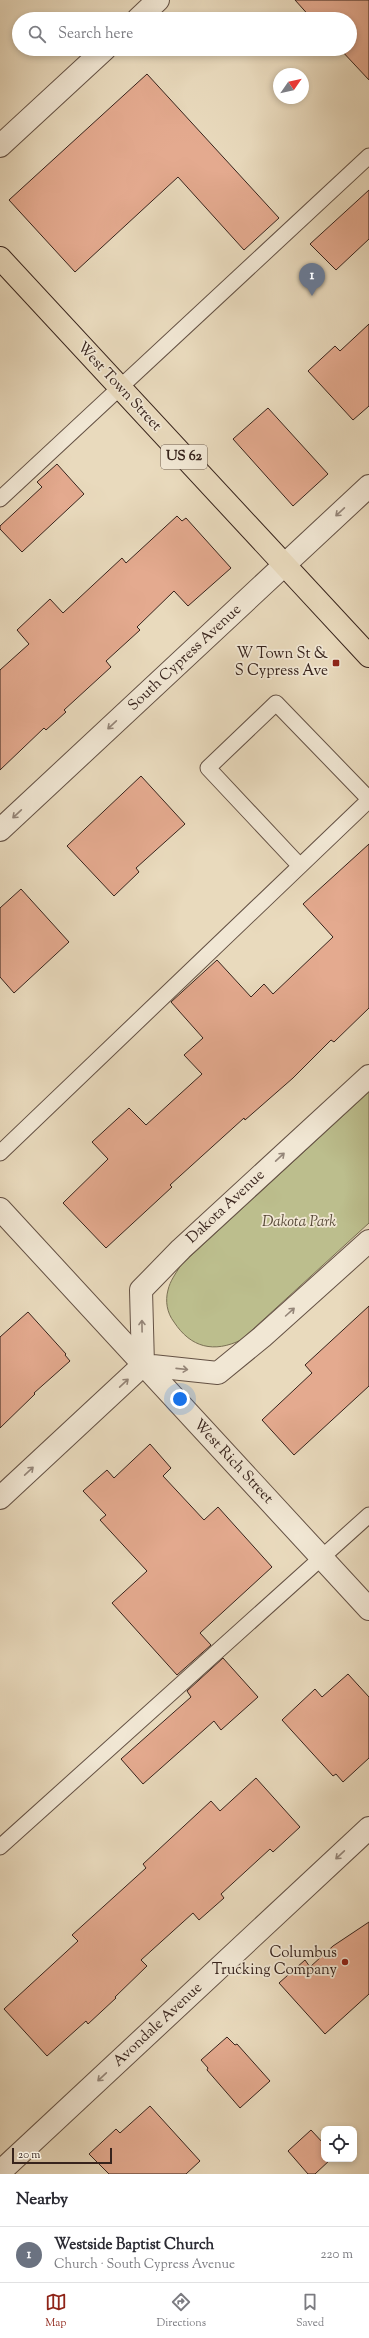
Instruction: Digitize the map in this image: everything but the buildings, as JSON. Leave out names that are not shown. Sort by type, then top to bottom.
[{"type":"main road","name":"West Town Street","points":[[0,258],[369,656]]},
{"type":"street","points":[[145,12],[158,0]]},
{"type":"street","points":[[0,146],[97,56]]},
{"type":"street","name":"South Cypress Avenue","points":[[0,830],[369,486]]},
{"type":"street","name":"Dakota Avenue","points":[[143,1365],[142,1290],[181,1249],[369,1076]]},
{"type":"street","name":"West Rich Street","points":[[0,1209],[369,1609]]},
{"type":"street","points":[[0,1498],[143,1365],[218,1373],[262,1337],[369,1241]]},
{"type":"street","name":"Avondale Avenue","points":[[0,2172],[369,1828]]},
{"type":"lane","points":[[0,499],[369,156]]},
{"type":"lane","points":[[0,1153],[299,865],[369,800],[276,703],[208,768],[299,865]]},
{"type":"lane","points":[[0,1847],[369,1515]]},
{"type":"green space","name":"Dakota Park","points":[[369,1092],[369,1223],[241,1340],[231,1344],[212,1347],[196,1343],[188,1338],[172,1318],[168,1311],[167,1303],[169,1287],[173,1277],[181,1265]]},
{"type":"place","name":"Westside Baptist Church","points":[[312,296]]},
{"type":"place","name":"W Town St & S Cypress Ave","points":[[336,663]]},
{"type":"place","name":"Columbus Trucking Company","points":[[345,1962]]}]
